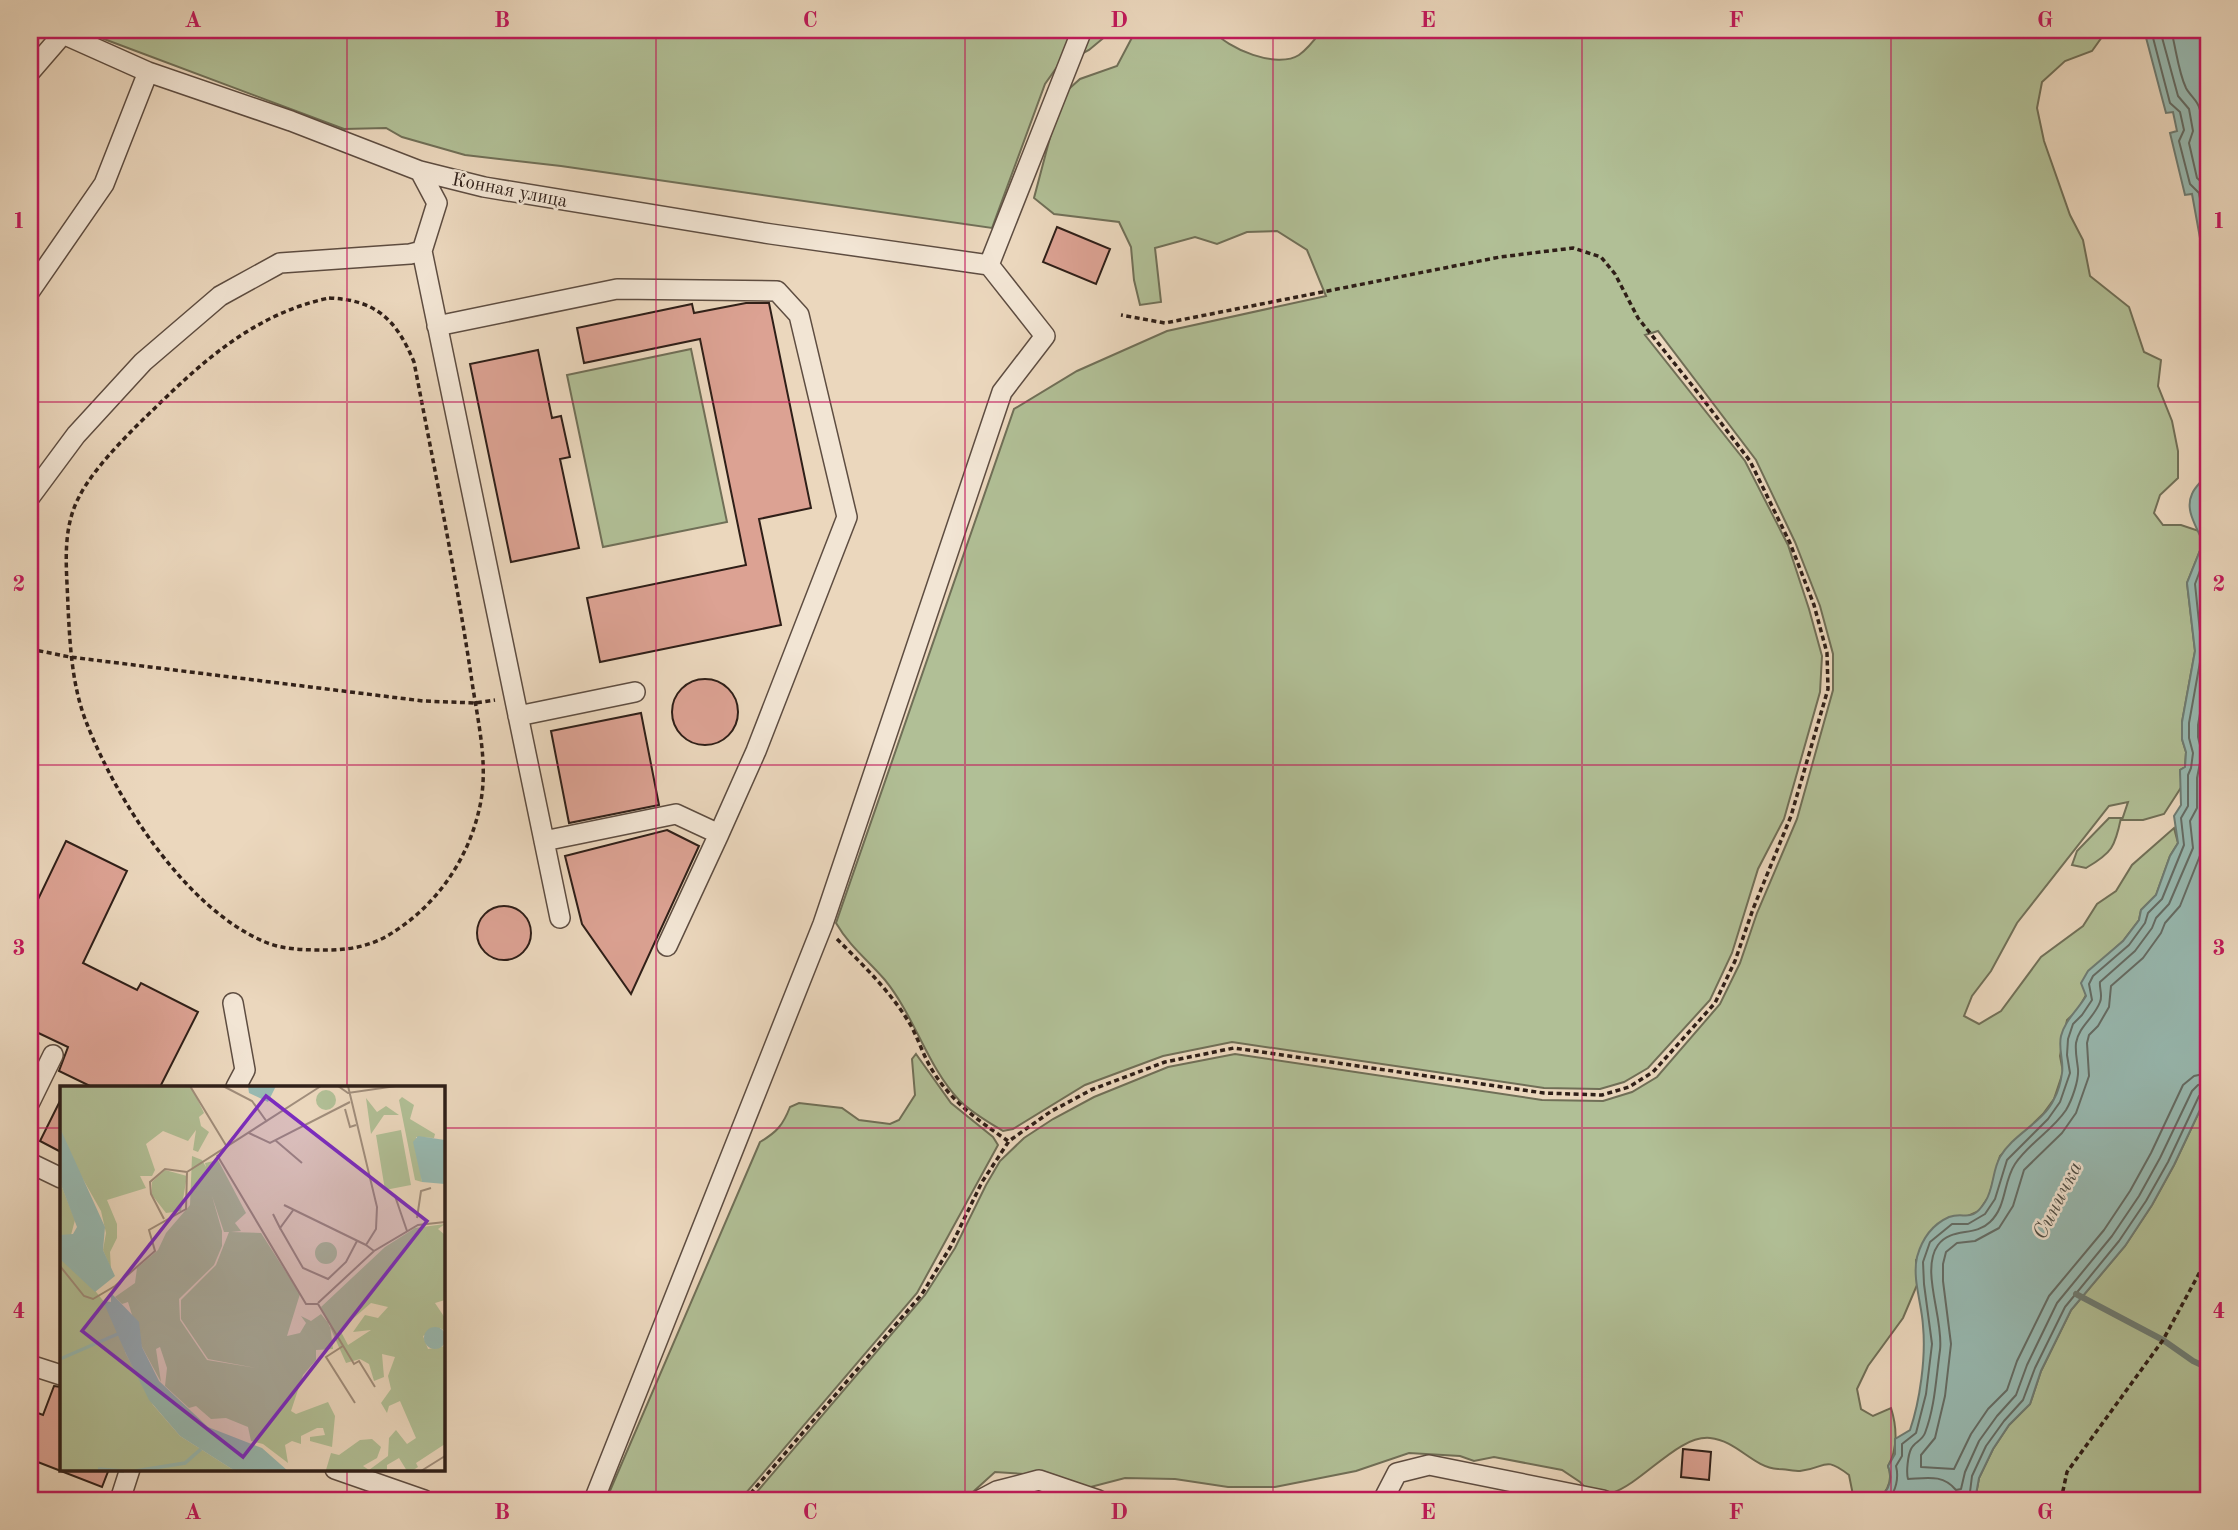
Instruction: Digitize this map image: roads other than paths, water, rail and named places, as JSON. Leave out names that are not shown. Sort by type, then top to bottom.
[{"type":"street","points":[[594,1500],[823,925],[1002,392],[1045,336],[989,265],[1082,30]]},
{"type":"street","points":[[30,72],[58,32]]},
{"type":"street","name":"Конная улица","points":[[58,32],[148,72],[291,121],[420,171],[484,187],[771,234],[989,265]]},
{"type":"street","points":[[30,291],[104,184],[148,72]]},
{"type":"street","points":[[420,171],[437,202],[422,251],[560,918]]},
{"type":"street","points":[[30,497],[76,435],[143,362],[220,296],[280,263],[422,251]]},
{"type":"street","points":[[438,326],[617,289],[777,291],[799,316],[847,517],[757,751],[667,946]]},
{"type":"street","points":[[517,706],[635,692]]},
{"type":"street","points":[[544,841],[676,814],[719,834]]},
{"type":"street","points":[[233,1003],[245,1070],[237,1086]]},
{"type":"street","points":[[30,1102],[53,1055]]},
{"type":"street","points":[[30,1163],[60,1178]]},
{"type":"street","points":[[30,1365],[60,1375]]},
{"type":"street","points":[[1384,1500],[1397,1473],[1429,1465],[1603,1500]]},
{"type":"street","points":[[120,1500],[131,1470]]},
{"type":"street","points":[[338,1470],[424,1500]]},
{"type":"street","points":[[980,1500],[996,1492],[1039,1480],[1098,1500]]},
{"type":"water","points":[[2144,30],[2208,30],[2208,282],[2192,194],[2185,195],[2170,133],[2177,131],[2173,112],[2166,113]]},
{"type":"water","name":"Синичка","points":[[2208,472],[2208,1093],[2152,1205],[2125,1246],[2071,1310],[2041,1371],[2030,1404],[2009,1425],[1993,1449],[1979,1478],[1975,1500],[1944,1500],[1939,1494],[1917,1494],[1909,1500],[1882,1500],[1881,1497],[1890,1483],[1888,1466],[1895,1454],[1895,1439],[1910,1430],[1919,1393],[1924,1338],[1916,1265],[1922,1244],[1932,1228],[1943,1220],[1972,1215],[1980,1209],[1990,1191],[2000,1157],[2049,1107],[2062,1076],[2060,1041],[2063,1030],[2086,996],[2081,983],[2088,971],[2123,941],[2139,920],[2141,910],[2156,895],[2170,856],[2178,843],[2174,816],[2181,805],[2180,770],[2185,767],[2186,752],[2182,739],[2182,722],[2195,651],[2187,583],[2203,543],[2191,513],[2190,500],[2193,491]]},
{"type":"waterway","points":[[2076,1294],[2163,1340],[2208,1368]]}]
